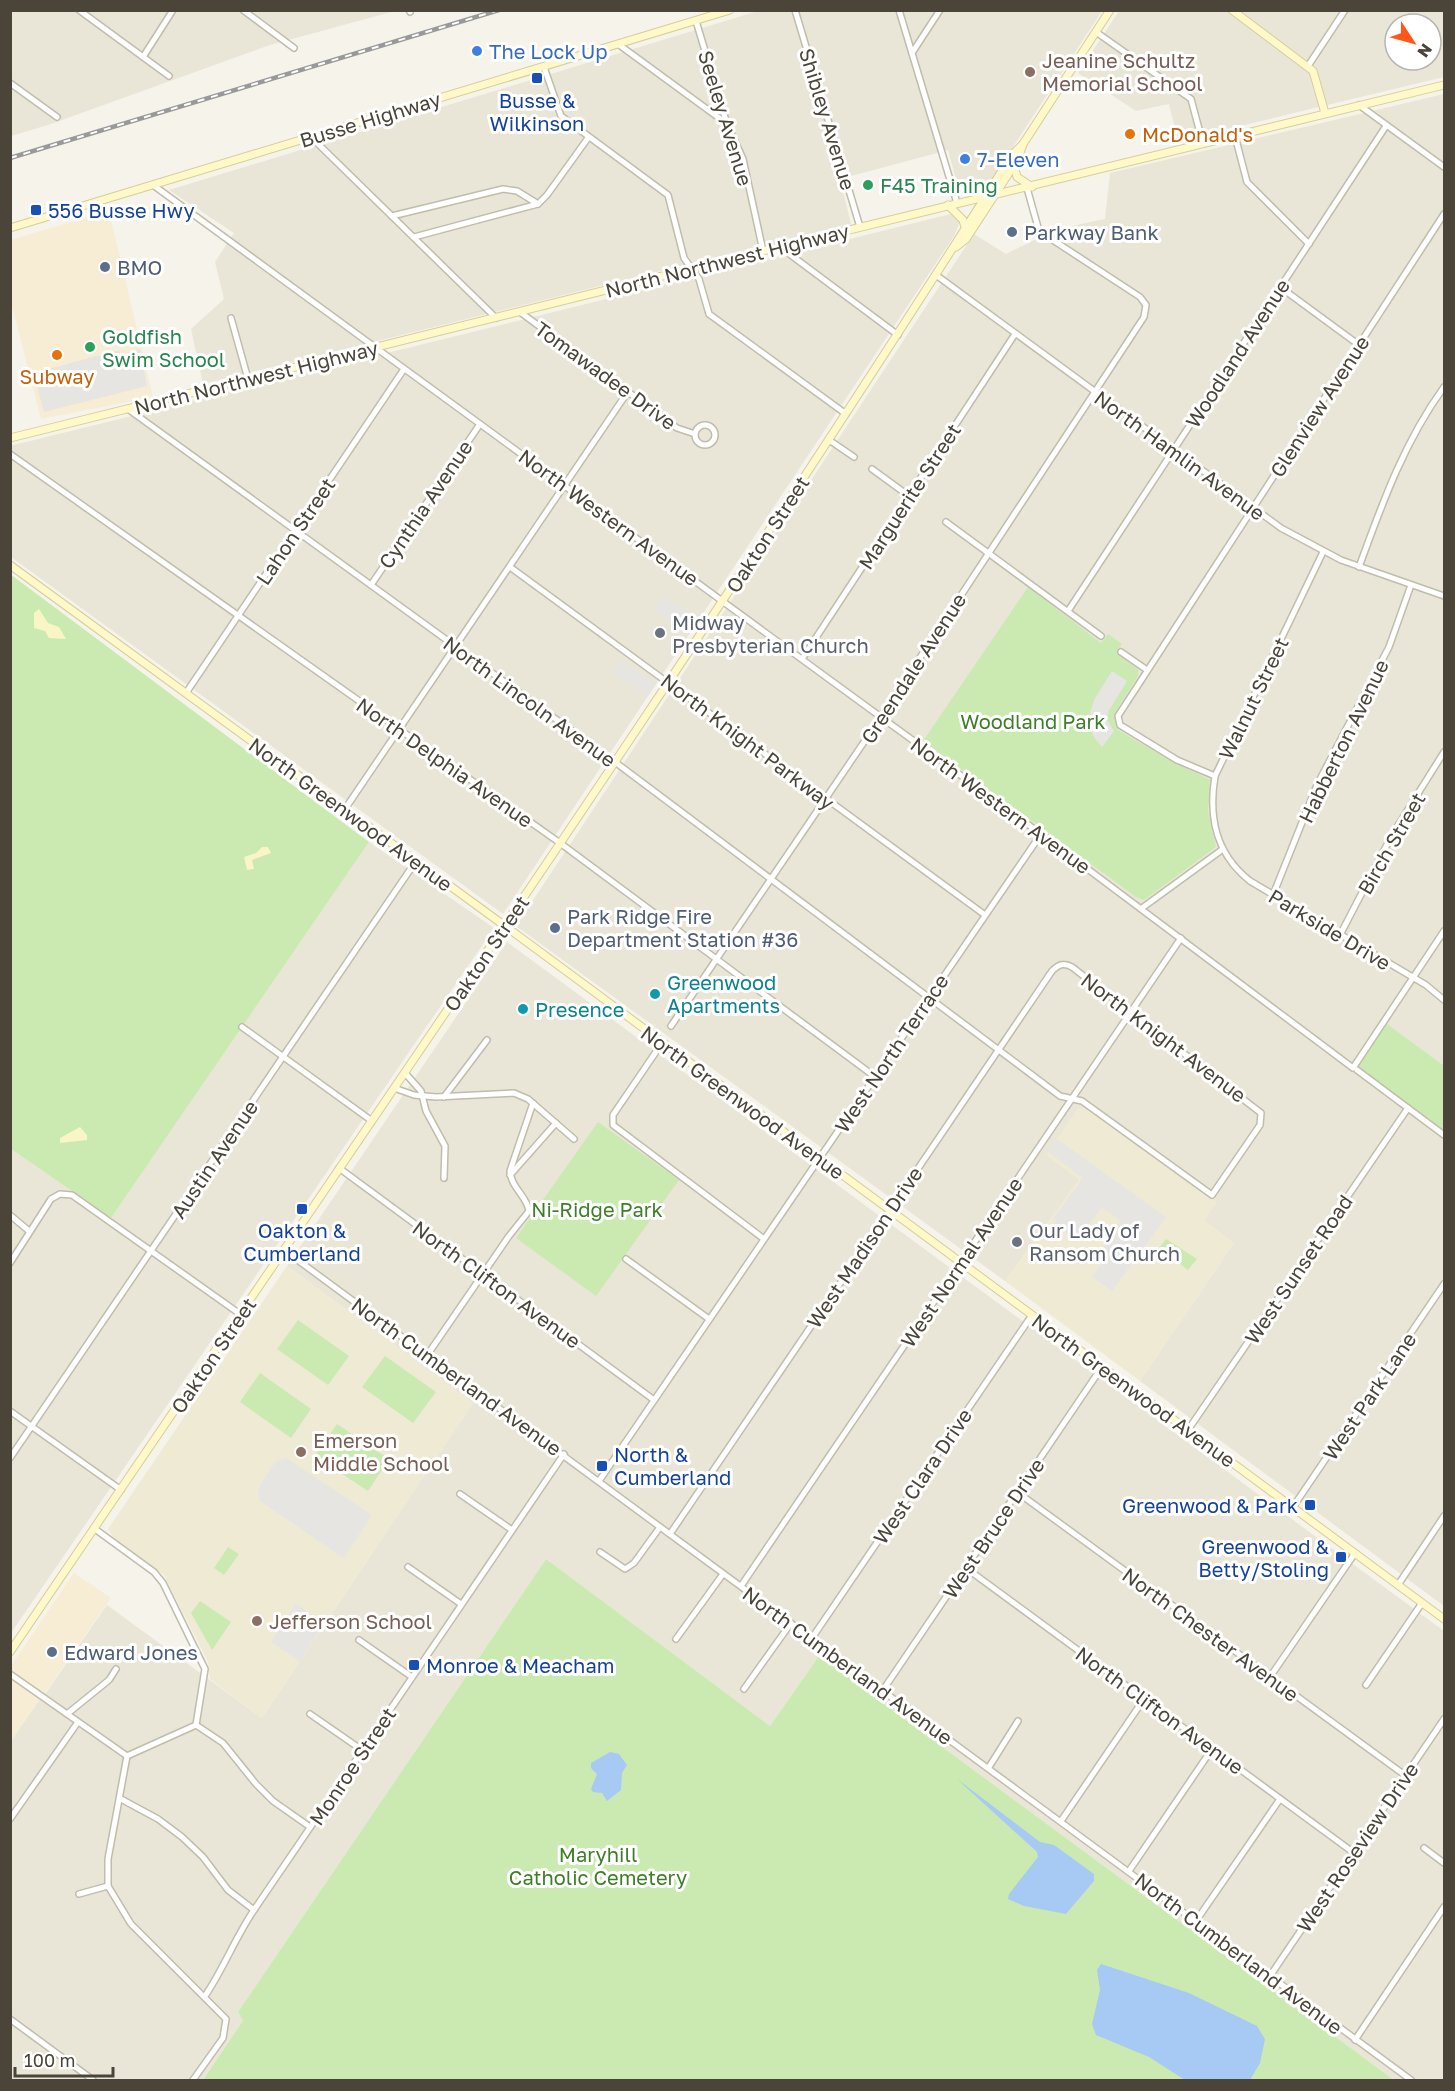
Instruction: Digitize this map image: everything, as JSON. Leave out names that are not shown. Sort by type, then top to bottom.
[{"type":"main road","name":"Busse Highway","points":[[10,228],[730,10]]},
{"type":"main road","name":"Oakton Street","points":[[954,248],[966,239],[1014,165],[1023,144],[1110,10]]},
{"type":"main road","points":[[1232,10],[1308,66],[1316,76],[1325,113]]},
{"type":"main road","name":"North Northwest Highway","points":[[10,438],[948,205],[994,196],[1444,85]]},
{"type":"main road","name":"Oakton Street","points":[[10,1652],[669,682],[830,440],[954,248],[965,226],[1012,155],[1023,144]]},
{"type":"main road","points":[[1014,165],[1017,177],[1030,187]]},
{"type":"main road","points":[[948,205],[963,220],[965,226]]},
{"type":"main road","name":"North Greenwood Avenue","points":[[10,566],[505,926],[1444,1619]]},
{"type":"street","points":[[79,10],[170,76]]},
{"type":"street","points":[[143,57],[173,10]]},
{"type":"street","points":[[243,10],[294,48]]},
{"type":"street","name":"Shibley Avenue","points":[[795,10],[860,227]]},
{"type":"street","points":[[899,10],[957,203]]},
{"type":"street","points":[[912,53],[940,10]]},
{"type":"street","points":[[1308,66],[1345,10]]},
{"type":"street","name":"Seeley Avenue","points":[[696,21],[727,124],[743,159],[763,251]]},
{"type":"street","points":[[1096,32],[1191,99],[1203,144]]},
{"type":"street","points":[[618,44],[727,124]]},
{"type":"street","points":[[544,67],[561,116],[668,195],[684,258],[699,279],[709,314],[846,414]]},
{"type":"street","points":[[10,83],[57,117]]},
{"type":"street","points":[[1359,105],[1444,167]]},
{"type":"street","name":"Woodland Avenue","points":[[1068,612],[1386,126]]},
{"type":"street","points":[[1234,136],[1247,182],[1309,244]]},
{"type":"street","points":[[311,137],[496,318]]},
{"type":"street","points":[[414,237],[538,204],[588,138]]},
{"type":"street","name":"North Western Avenue","points":[[153,185],[1142,908],[1444,1135]]},
{"type":"street","name":"Greendale Avenue","points":[[671,1026],[881,717],[1144,317],[1146,305],[1140,297],[1039,231],[1030,187]]},
{"type":"street","points":[[392,216],[503,189],[517,191],[538,204]]},
{"type":"street","name":"Glenview Avenue","points":[[1215,776],[1145,743],[1118,721],[1120,711],[1444,214]]},
{"type":"street","points":[[780,247],[898,335]]},
{"type":"street","name":"North Hamlin Avenue","points":[[936,275],[1252,508],[1323,552],[1444,596]]},
{"type":"street","points":[[1280,287],[1359,345]]},
{"type":"street","name":"Tomawadee Drive","points":[[520,312],[677,428],[695,434]]},
{"type":"street","points":[[231,318],[248,379]]},
{"type":"street","name":"Marguerite Street","points":[[802,659],[1016,334]]},
{"type":"street","name":"Lahon Street","points":[[186,693],[404,369]]},
{"type":"street","points":[[1359,567],[1398,467],[1416,431],[1444,387]]},
{"type":"street","points":[[345,809],[627,393]]},
{"type":"street","name":"North Lincoln Avenue","points":[[128,409],[615,762],[1060,1096],[1082,1101],[1212,1195]]},
{"type":"street","name":"Cynthia Avenue","points":[[371,585],[480,424]]},
{"type":"street","points":[[830,440],[854,457]]},
{"type":"street","name":"North Delphia Avenue","points":[[10,454],[560,843],[874,1076]]},
{"type":"street","points":[[872,469],[909,496]]},
{"type":"street","points":[[946,522],[1101,636]]},
{"type":"street","name":"Walnut Street","points":[[1223,849],[1216,833],[1212,810],[1215,776],[1323,552]]},
{"type":"street","name":"North Knight Parkway","points":[[510,567],[985,915]]},
{"type":"street","name":"Habberton Avenue","points":[[1273,895],[1321,776],[1389,647],[1411,585]]},
{"type":"street","points":[[1121,652],[1147,670]]},
{"type":"street","name":"Birch Street","points":[[1340,935],[1392,835],[1444,752]]},
{"type":"street","name":"West North Terrace","points":[[600,1481],[1041,834]]},
{"type":"street","points":[[1142,908],[1223,849]]},
{"type":"street","name":"Parkside Drive","points":[[1223,849],[1242,875],[1414,978],[1444,1000]]},
{"type":"street","name":"Austin Avenue","points":[[10,1458],[416,861]]},
{"type":"street","points":[[1355,1069],[1444,931]]},
{"type":"street","name":"West Normal Avenue","points":[[741,1586],[1181,938]]},
{"type":"street","name":"North Knight Avenue","points":[[1062,964],[1080,973],[1256,1107],[1262,1116],[1260,1125],[1212,1195]]},
{"type":"street","name":"West Madison Drive","points":[[670,1534],[1052,972],[1062,964]]},
{"type":"street","points":[[242,1027],[372,1121]]},
{"type":"street","points":[[444,1097],[486,1040]]},
{"type":"street","points":[[662,1042],[613,1115],[612,1122],[617,1129],[764,1239]]},
{"type":"street","points":[[405,1073],[422,1095],[426,1111],[445,1146],[444,1178]]},
{"type":"street","points":[[394,1088],[414,1095],[444,1097],[514,1093],[533,1103],[574,1139]]},
{"type":"street","points":[[428,1354],[483,1273],[529,1211],[510,1176],[533,1103]]},
{"type":"street","name":"West Sunset Road","points":[[1188,1430],[1408,1108]]},
{"type":"street","points":[[510,1176],[556,1123]]},
{"type":"street","name":"North Clifton Avenue","points":[[339,1168],[654,1400]]},
{"type":"street","points":[[10,1263],[47,1204],[60,1194],[79,1198],[240,1314]]},
{"type":"street","points":[[10,1215],[29,1231]]},
{"type":"street","name":"North Cumberland Avenue","points":[[284,1250],[1411,2080]]},
{"type":"street","points":[[626,1258],[709,1319]]},
{"type":"street","name":"West Park Lane","points":[[1293,1508],[1444,1284]]},
{"type":"street","name":"West Clara Drive","points":[[812,1638],[1032,1315]]},
{"type":"street","name":"West Bruce Drive","points":[[883,1690],[1102,1367]]},
{"type":"street","points":[[10,1411],[121,1490]]},
{"type":"street","name":"Monroe Street","points":[[205,1996],[224,1967],[235,1938],[564,1454]]},
{"type":"street","name":"North Chester Avenue","points":[[1017,1492],[1406,1776]]},
{"type":"street","points":[[460,1494],[512,1530]]},
{"type":"street","points":[[1398,1585],[1444,1516]]},
{"type":"street","points":[[600,1552],[625,1569],[634,1563],[660,1527]]},
{"type":"street","points":[[94,1529],[159,1577],[205,1669],[196,1725]]},
{"type":"street","points":[[1270,1677],[1355,1553]]},
{"type":"street","points":[[408,1567],[461,1604]]},
{"type":"street","name":"North Clifton Avenue","points":[[966,1568],[1353,1853]]},
{"type":"street","points":[[676,1639],[723,1574]]},
{"type":"street","points":[[1366,1686],[1422,1603]]},
{"type":"street","points":[[744,1689],[791,1623]]},
{"type":"street","points":[[360,1640],[412,1677]]},
{"type":"street","points":[[67,1714],[109,1680],[116,1669]]},
{"type":"street","points":[[10,1674],[127,1756]]},
{"type":"street","points":[[1061,1821],[1144,1699]]},
{"type":"street","points":[[310,1714],[362,1750]]},
{"type":"street","name":"West Roseview Drive","points":[[1270,1976],[1444,1719]]},
{"type":"street","points":[[989,1767],[1018,1721]]},
{"type":"street","points":[[10,1819],[78,1722]]},
{"type":"street","points":[[127,1756],[196,1725]]},
{"type":"street","points":[[196,1725],[224,1743],[256,1784],[273,1801],[310,1827]]},
{"type":"street","points":[[1129,1871],[1212,1749]]},
{"type":"street","points":[[127,1756],[121,1799],[108,1859],[108,1886],[131,1924],[223,2014],[226,2030],[193,2080]]},
{"type":"street","points":[[121,1799],[171,1828],[194,1847],[233,1895],[254,1910]]},
{"type":"street","points":[[1196,1921],[1280,1799]]},
{"type":"street","points":[[1424,1848],[1444,1863]]},
{"type":"street","points":[[78,1894],[108,1886]]},
{"type":"street","points":[[1355,2040],[1444,1907]]},
{"type":"street","points":[[10,2019],[93,2080]]},
{"type":"shaded area","points":[[11,11],[395,11],[270,45],[51,124],[11,136]]},
{"type":"shaded area","points":[[758,11],[1102,11],[986,188],[960,194],[948,150],[840,179],[851,224],[203,384],[191,329],[224,299],[215,262],[234,233],[169,190]]},
{"type":"shaded area","points":[[1119,11],[1444,11],[1444,77],[1178,141],[1169,104],[1136,111],[1078,73]]},
{"type":"shaded area","points":[[1444,94],[1444,1606],[1140,1381],[1234,1243],[1204,1221],[1216,1202],[1079,1180],[1005,1281],[516,926],[974,234],[1006,254],[1057,229],[1105,219],[1110,173]]},
{"type":"shaded area","points":[[109,211],[153,397],[41,419],[11,302],[10,240]]},
{"type":"shaded area","points":[[951,214],[960,222],[954,236],[503,914],[11,557],[10,446]]},
{"type":"shaded area","points":[[140,349],[147,386],[44,412],[33,373],[119,350],[121,354]]},
{"type":"shaded area","points":[[664,596],[695,617],[684,632],[654,610]]},
{"type":"shaded area","points":[[621,660],[656,684],[647,697],[612,672]]},
{"type":"shaded area","points":[[1112,671],[1127,681],[1108,712],[1107,720],[1114,731],[1102,747],[1093,736],[1089,715],[1095,698]]},
{"type":"shaded area","points":[[369,842],[494,928],[11,1633],[11,1149],[111,1218]]},
{"type":"shaded area","points":[[507,942],[1444,1631],[1444,2080],[1394,2080],[819,1656],[770,1726],[546,1559],[238,2012],[244,2021],[203,2080],[11,2080],[11,1741],[41,1696],[43,1697],[107,1605],[262,1718],[473,1403],[287,1266]]},
{"type":"shaded area","points":[[1088,1107],[1217,1202],[1204,1221],[1234,1243],[1140,1381],[1005,1281],[1079,1180],[1046,1155],[1078,1108]]},
{"type":"shaded area","points":[[1057,1139],[1166,1217],[1112,1291],[1092,1277],[1103,1262],[1096,1256],[1121,1221],[1102,1207],[1077,1241],[1054,1224],[1057,1220],[1053,1219],[1083,1178],[1048,1152]]},
{"type":"shaded area","name":"Emerson Middle School","points":[[287,1266],[473,1403],[262,1718],[210,1679],[208,1662],[164,1575],[113,1537],[108,1529]]},
{"type":"shaded area","points":[[286,1458],[372,1515],[344,1558],[260,1501],[258,1494],[260,1486],[275,1462]]},
{"type":"shaded area","points":[[74,1573],[111,1598],[11,1741],[11,1666]]},
{"type":"shaded area","points":[[296,1604],[325,1623],[300,1661],[271,1642]]},
{"type":"green space","points":[[10,574],[369,842],[111,1218],[11,1149]]},
{"type":"green space","name":"Woodland Park","points":[[1028,587],[1101,643],[1108,634],[1122,644],[1116,653],[1138,669],[1138,676],[1114,714],[1118,730],[1210,780],[1208,812],[1216,847],[1144,900],[1136,897],[923,741]]},
{"type":"green space","points":[[1387,1024],[1444,1066],[1444,1131],[1357,1067]]},
{"type":"green space","name":"Ni-Ridge Park","points":[[598,1122],[679,1180],[596,1296],[516,1238]]},
{"type":"green space","points":[[1166,1239],[1197,1259],[1188,1270],[1159,1248]]},
{"type":"green space","points":[[298,1320],[349,1356],[328,1385],[277,1349]]},
{"type":"green space","points":[[385,1356],[436,1392],[413,1423],[362,1387]]},
{"type":"green space","points":[[260,1373],[311,1409],[291,1438],[240,1402]]},
{"type":"green space","points":[[337,1424],[389,1459],[368,1491],[315,1456]]},
{"type":"green space","points":[[228,1547],[239,1554],[224,1575],[214,1568]]},
{"type":"green space","name":"Maryhill Catholic Cemetery","points":[[546,1559],[770,1726],[819,1656],[1394,2080],[203,2080],[243,2021],[238,2012]]},
{"type":"green space","points":[[200,1601],[231,1622],[212,1650],[191,1613]]},
{"type":"sand","points":[[39,609],[48,623],[59,627],[66,639],[49,638],[45,631],[34,628],[34,613]]},
{"type":"sand","points":[[262,847],[268,847],[271,853],[252,860],[254,869],[247,870],[244,857],[256,853]]},
{"type":"sand","points":[[80,1127],[87,1135],[87,1140],[60,1143],[60,1138]]},
{"type":"water","points":[[610,1752],[619,1754],[627,1765],[622,1773],[621,1790],[607,1801],[602,1793],[593,1792],[591,1789],[597,1774],[591,1768],[591,1763]]},
{"type":"water","points":[[957,1779],[1040,1842],[1054,1845],[1094,1874],[1094,1881],[1066,1914],[1024,1906],[1008,1899],[1009,1894],[1038,1857],[1037,1852]]},
{"type":"water","points":[[1101,1964],[1189,1993],[1257,2026],[1265,2039],[1260,2063],[1250,2080],[1185,2080],[1149,2057],[1096,2035],[1092,2024],[1100,1990],[1097,1970]]},
{"type":"railway","points":[[10,158],[499,10]]},
{"type":"place","name":"The Lock Up","points":[[477,51]]},
{"type":"place","name":"Jeanine Schultz Memorial School","points":[[1030,72]]},
{"type":"place","name":"Busse & Wilkinson","points":[[537,78]]},
{"type":"place","name":"McDonald's","points":[[1130,134]]},
{"type":"place","name":"7-Eleven","points":[[965,159]]},
{"type":"place","name":"F45 Training","points":[[868,185]]},
{"type":"place","name":"556 Busse Hwy","points":[[36,210]]},
{"type":"place","name":"Parkway Bank","points":[[1012,232]]},
{"type":"place","name":"BMO","points":[[105,267]]},
{"type":"place","name":"Goldfish Swim School","points":[[90,347]]},
{"type":"place","name":"Subway","points":[[57,355]]},
{"type":"place","name":"Midway Presbyterian Church","points":[[660,633]]},
{"type":"place","name":"Park Ridge Fire Department Station #36","points":[[555,928]]},
{"type":"place","name":"Greenwood Apartments","points":[[655,994]]},
{"type":"place","name":"Presence","points":[[523,1009]]},
{"type":"place","name":"Oakton & Cumberland","points":[[302,1209]]},
{"type":"place","name":"Our Lady of Ransom Church","points":[[1017,1242]]},
{"type":"place","name":"Emerson Middle School","points":[[301,1452]]},
{"type":"place","name":"North & Cumberland","points":[[602,1466]]},
{"type":"place","name":"Greenwood & Park","points":[[1310,1505]]},
{"type":"place","name":"Greenwood & Betty/Stoling","points":[[1341,1557]]},
{"type":"place","name":"Jefferson School","points":[[257,1621]]},
{"type":"place","name":"Edward Jones","points":[[52,1652]]},
{"type":"place","name":"Monroe & Meacham","points":[[414,1665]]}]
